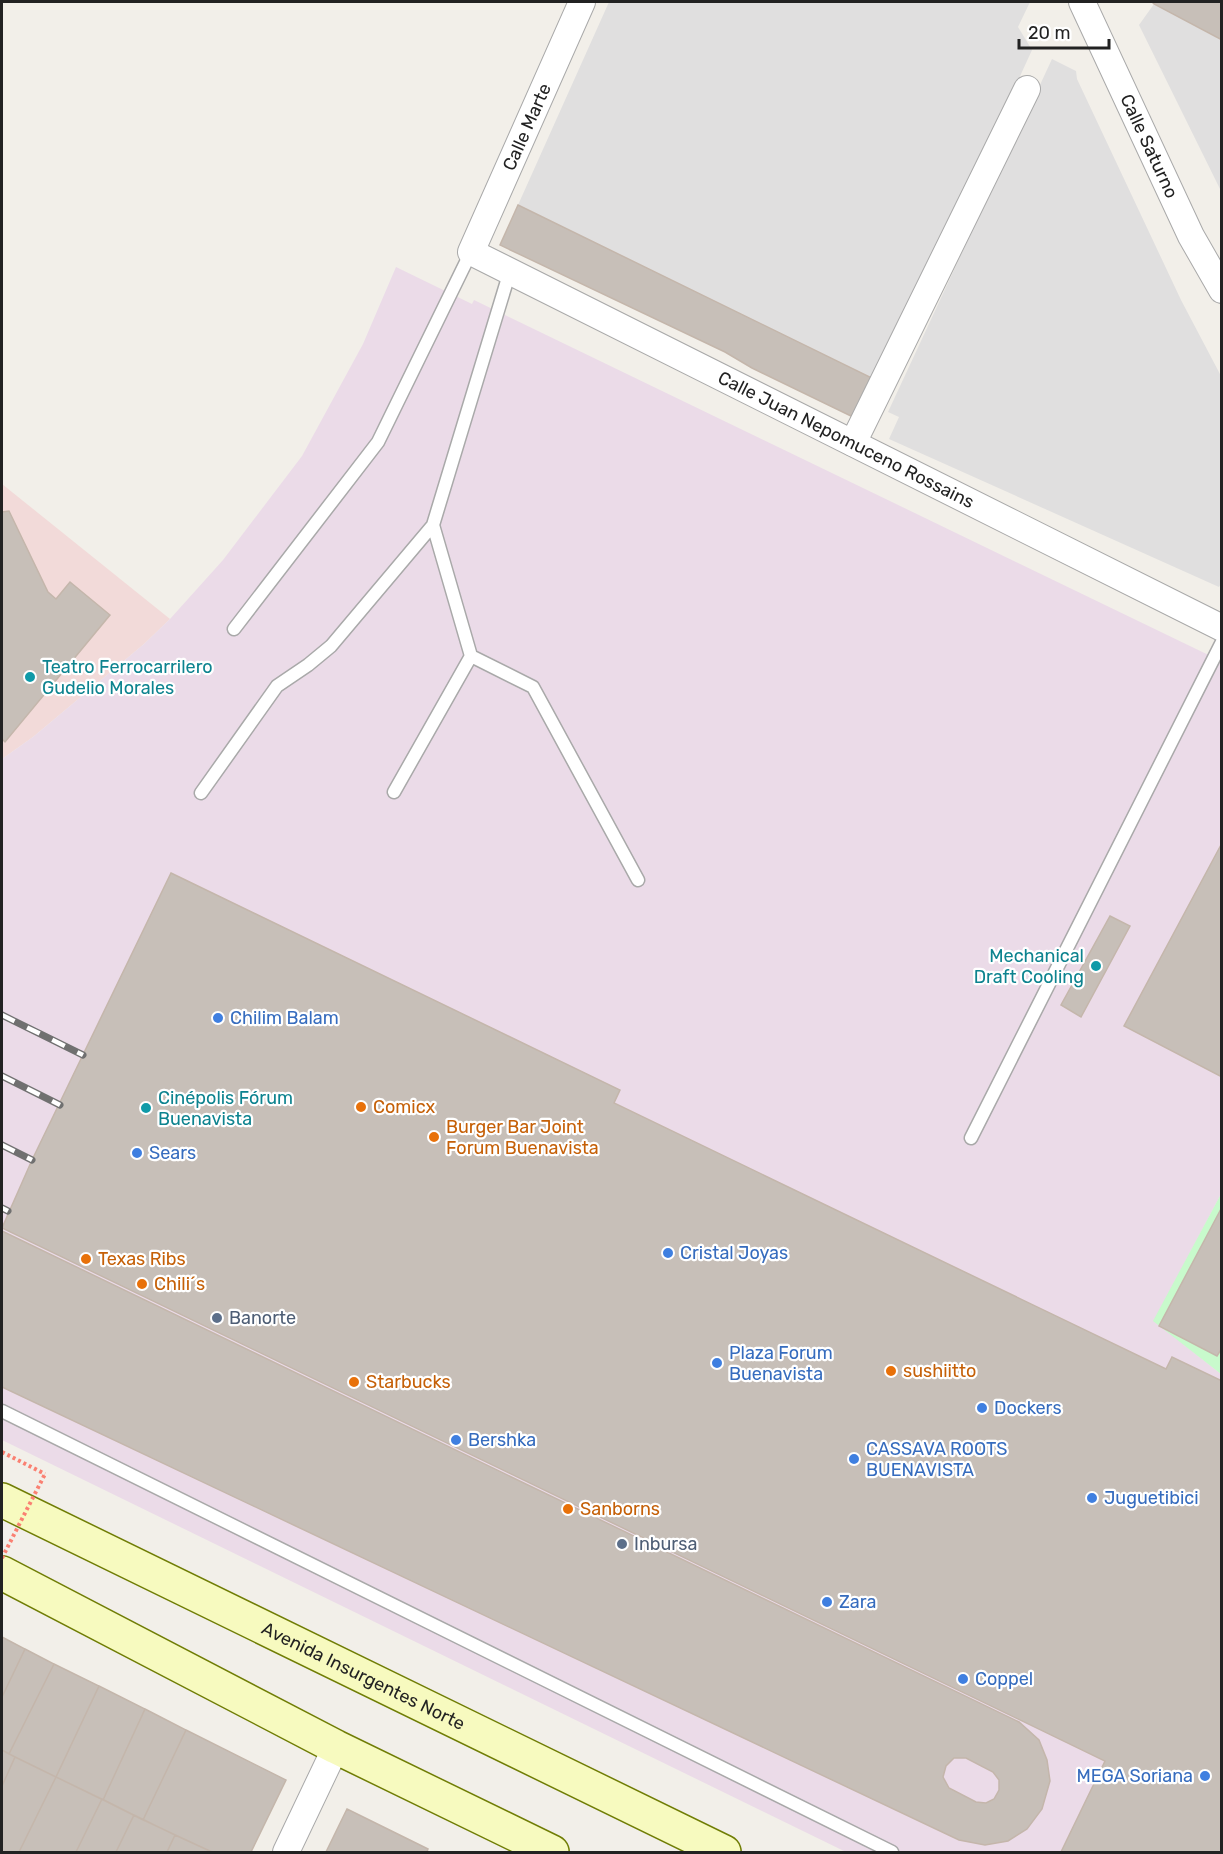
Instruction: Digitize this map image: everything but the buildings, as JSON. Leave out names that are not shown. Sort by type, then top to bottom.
[{"type":"main road","name":"Avenida Insurgentes Norte","points":[[2,1500],[724,1852]]},
{"type":"main road","points":[[2,1573],[336,1747],[552,1852]]},
{"type":"street","name":"Calle Marte","points":[[471,252],[582,2]]},
{"type":"street","name":"Calle Saturno","points":[[1082,2],[1191,236],[1221,290]]},
{"type":"street","points":[[853,443],[1028,89]]},
{"type":"street","name":"Calle Juan Nepomuceno Rossains","points":[[471,252],[1221,628]]},
{"type":"street","points":[[286,1852],[336,1747]]},
{"type":"lane","points":[[234,629],[378,442],[471,252]]},
{"type":"lane","points":[[201,793],[277,686],[331,646],[433,525],[510,271]]},
{"type":"lane","points":[[394,792],[471,656],[433,525]]},
{"type":"lane","points":[[971,1138],[1221,642]]},
{"type":"lane","points":[[471,656],[533,687],[638,880]]},
{"type":"lane","points":[[2,1411],[892,1852]]},
{"type":"path","points":[[2,1452],[45,1474],[2,1558]]},
{"type":"shaded area","points":[[609,2],[1030,2],[1018,27],[1032,50],[896,347],[878,381],[518,205]]},
{"type":"shaded area","points":[[1154,4],[1221,40],[1221,191],[1139,25]]},
{"type":"shaded area","points":[[1052,59],[1076,71],[1077,79],[1181,300],[1221,376],[1222,582],[1219,587],[889,439],[899,417],[888,412]]},
{"type":"shaded area","points":[[396,267],[472,304],[474,300],[1221,661],[1221,1194],[1154,1321],[1221,1374],[1221,1852],[846,1852],[2,1440],[2,759],[33,737],[144,644],[170,619],[223,560],[302,456],[363,344]]},
{"type":"shaded area","points":[[2,484],[170,619],[144,644],[33,737],[2,759]]},
{"type":"green space","points":[[1221,1194],[1221,1374],[1153,1321]]},
{"type":"railway","points":[[2,1015],[83,1055]]},
{"type":"railway","points":[[2,1076],[60,1105]]},
{"type":"railway","points":[[2,1145],[32,1160]]},
{"type":"railway","points":[[2,1208],[8,1211]]},
{"type":"place","name":"Teatro Ferrocarrilero Gudelio Morales","points":[[30,677]]},
{"type":"place","name":"Mechanical Draft Cooling","points":[[1096,966]]},
{"type":"place","name":"Chilim Balam","points":[[218,1018]]},
{"type":"place","name":"Comicx","points":[[361,1107]]},
{"type":"place","name":"Cinépolis Fórum Buenavista","points":[[146,1108]]},
{"type":"place","name":"Burger Bar Joint Forum Buenavista","points":[[434,1137]]},
{"type":"place","name":"Sears","points":[[137,1153]]},
{"type":"place","name":"Cristal Joyas","points":[[668,1253]]},
{"type":"place","name":"Texas Ribs","points":[[86,1259]]},
{"type":"place","name":"Chili´s","points":[[142,1284]]},
{"type":"place","name":"Banorte","points":[[217,1318]]},
{"type":"place","name":"Plaza Forum Buenavista","points":[[717,1363]]},
{"type":"place","name":"sushiitto","points":[[891,1371]]},
{"type":"place","name":"Starbucks","points":[[354,1382]]},
{"type":"place","name":"Dockers","points":[[982,1408]]},
{"type":"place","name":"Bershka","points":[[456,1440]]},
{"type":"place","name":"CASSAVA ROOTS BUENAVISTA","points":[[854,1459]]},
{"type":"place","name":"Juguetibici","points":[[1092,1498]]},
{"type":"place","name":"Sanborns","points":[[568,1509]]},
{"type":"place","name":"Inbursa","points":[[622,1544]]},
{"type":"place","name":"Zara","points":[[827,1602]]},
{"type":"place","name":"Coppel","points":[[963,1679]]},
{"type":"place","name":"MEGA Soriana","points":[[1205,1776]]}]
